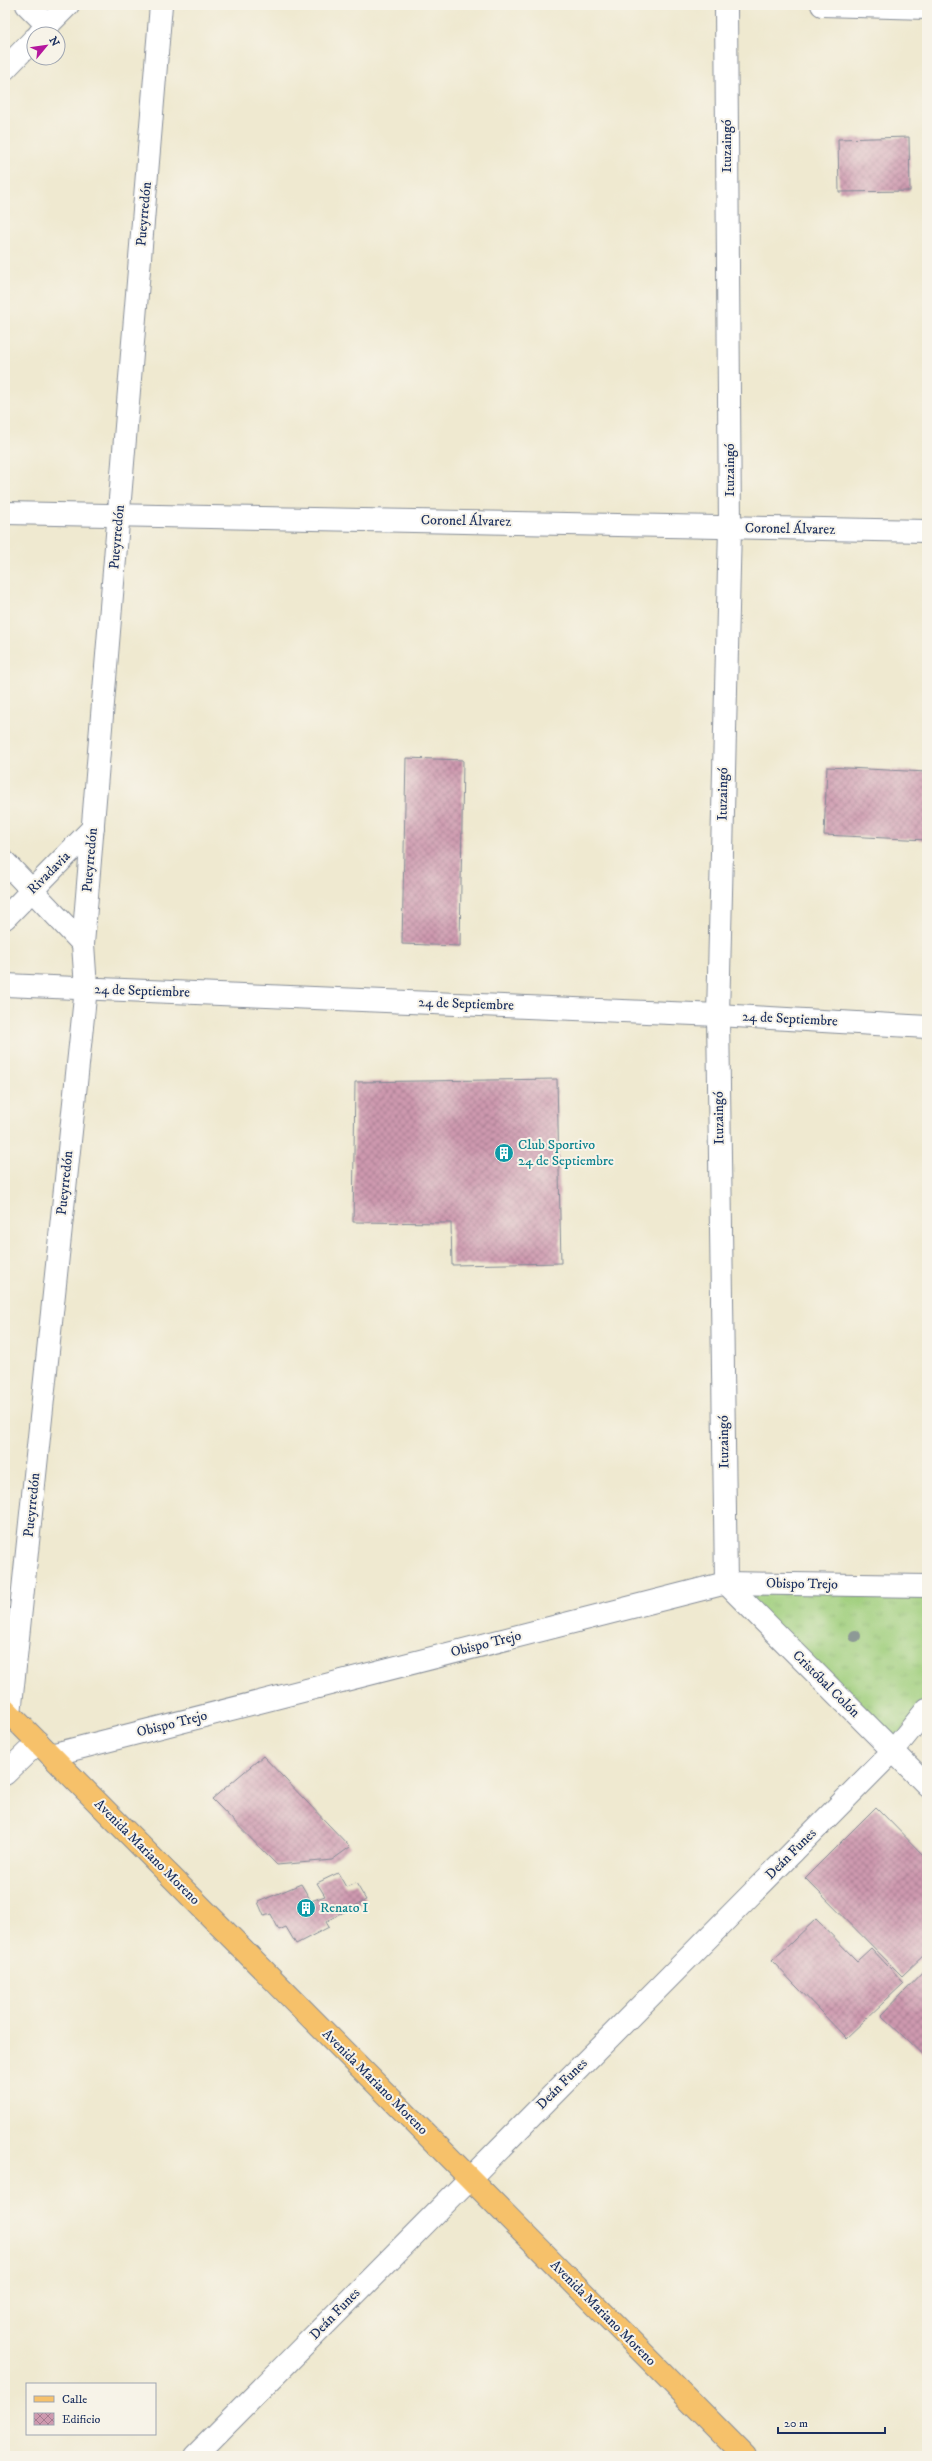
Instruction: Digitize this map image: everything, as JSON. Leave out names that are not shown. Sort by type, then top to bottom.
[{"type":"main road","name":"Avenida Mariano Moreno","points":[[8,1712],[745,2456]]},
{"type":"street","points":[[27,5],[37,26]]},
{"type":"street","points":[[47,26],[68,5]]},
{"type":"street","name":"Pueyrredón","points":[[8,1712],[86,988],[83,944],[120,514],[161,5]]},
{"type":"street","name":"Ituzaingó","points":[[726,5],[730,527],[718,1015],[726,1583]]},
{"type":"street","points":[[822,5],[927,8]]},
{"type":"street","points":[[5,69],[26,47]]},
{"type":"street","name":"Coronel Álvarez","points":[[5,513],[120,514],[927,531]]},
{"type":"street","name":"Rivadavia","points":[[5,918],[93,828]]},
{"type":"street","points":[[5,862],[83,944]]},
{"type":"street","name":"24 de Septiembre","points":[[5,985],[718,1015],[927,1027]]},
{"type":"street","name":"Obispo Trejo","points":[[44,1748],[726,1583],[927,1586]]},
{"type":"street","name":"Cristóbal Colón","points":[[726,1583],[927,1785]]},
{"type":"street","name":"Deán Funes","points":[[195,2456],[469,2177],[893,1751],[927,1709]]},
{"type":"street","points":[[5,1774],[44,1748]]},
{"type":"green space","points":[[737,1588],[927,1591],[927,1701],[893,1742]]},
{"type":"building","points":[[909,137],[910,191],[839,192],[838,139]]},
{"type":"building","points":[[406,758],[463,760],[460,946],[402,944]]},
{"type":"building","points":[[827,767],[927,772],[927,840],[824,835]]},
{"type":"building","points":[[557,1079],[561,1263],[452,1265],[451,1223],[353,1222],[355,1082]]},
{"type":"building","points":[[263,1756],[350,1847],[332,1860],[277,1865],[212,1799]]},
{"type":"building","points":[[876,1807],[927,1859],[927,1952],[902,1976],[805,1878]]},
{"type":"building","name":"Renato I","points":[[338,1873],[346,1887],[356,1883],[366,1900],[326,1922],[329,1927],[296,1944],[286,1927],[279,1930],[271,1914],[264,1916],[258,1902],[301,1884],[311,1901],[325,1896],[317,1883]]},
{"type":"building","points":[[816,1919],[857,1961],[871,1948],[904,1983],[846,2038],[772,1961]]},
{"type":"building","points":[[927,1967],[927,2059],[881,2015]]},
{"type":"place","name":"Club Sportivo 24 de Septiembre","points":[[504,1153]]},
{"type":"place","name":"Renato I","points":[[306,1908]]}]
